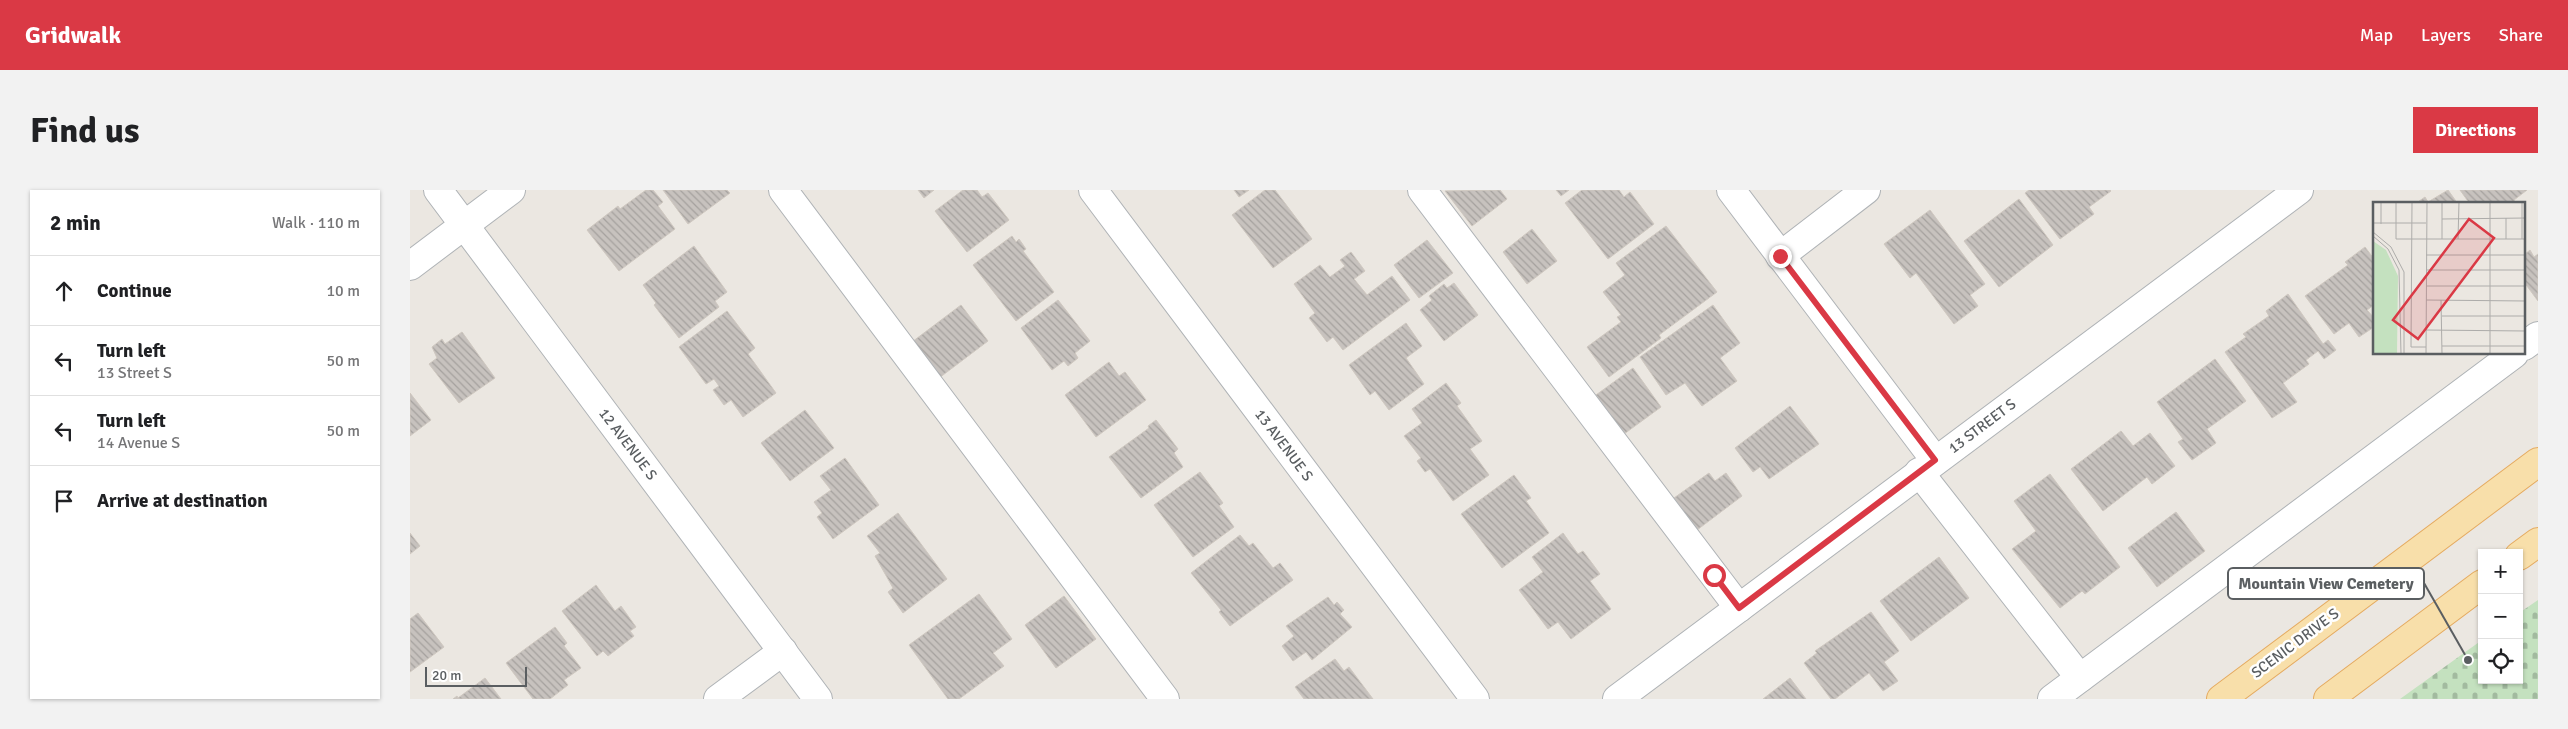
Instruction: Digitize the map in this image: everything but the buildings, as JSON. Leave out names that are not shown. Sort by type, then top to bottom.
[{"type":"main road","name":"SCENIC DRIVE S","points":[[2221,699],[2538,462]]},
{"type":"main road","points":[[2523,553],[2538,542]]},
{"type":"main road","points":[[2328,699],[2478,587]]},
{"type":"street","name":"12 AVENUE S","points":[[438,190],[818,699]]},
{"type":"street","points":[[410,266],[511,190]]},
{"type":"street","points":[[783,190],[1165,699]]},
{"type":"street","name":"13 AVENUE S","points":[[1093,190],[1475,699]]},
{"type":"street","points":[[1422,190],[1739,608]]},
{"type":"street","points":[[1731,190],[2080,678]]},
{"type":"street","points":[[1780,256],[1866,190]]},
{"type":"street","name":"13 STREET S","points":[[1617,699],[2299,190]]},
{"type":"street","points":[[2526,345],[2538,336]]},
{"type":"street","points":[[2052,699],[2513,355]]},
{"type":"street","points":[[718,699],[783,650]]},
{"type":"green space","points":[[2538,600],[2538,699],[2400,699],[2478,643],[2478,684],[2523,684],[2523,610]]},
{"type":"place","name":"Mountain View Cemetery","points":[[2468,660]]},
{"type":"route","points":[[1714,575],[1739,608],[1935,460],[1780,256]]}]
